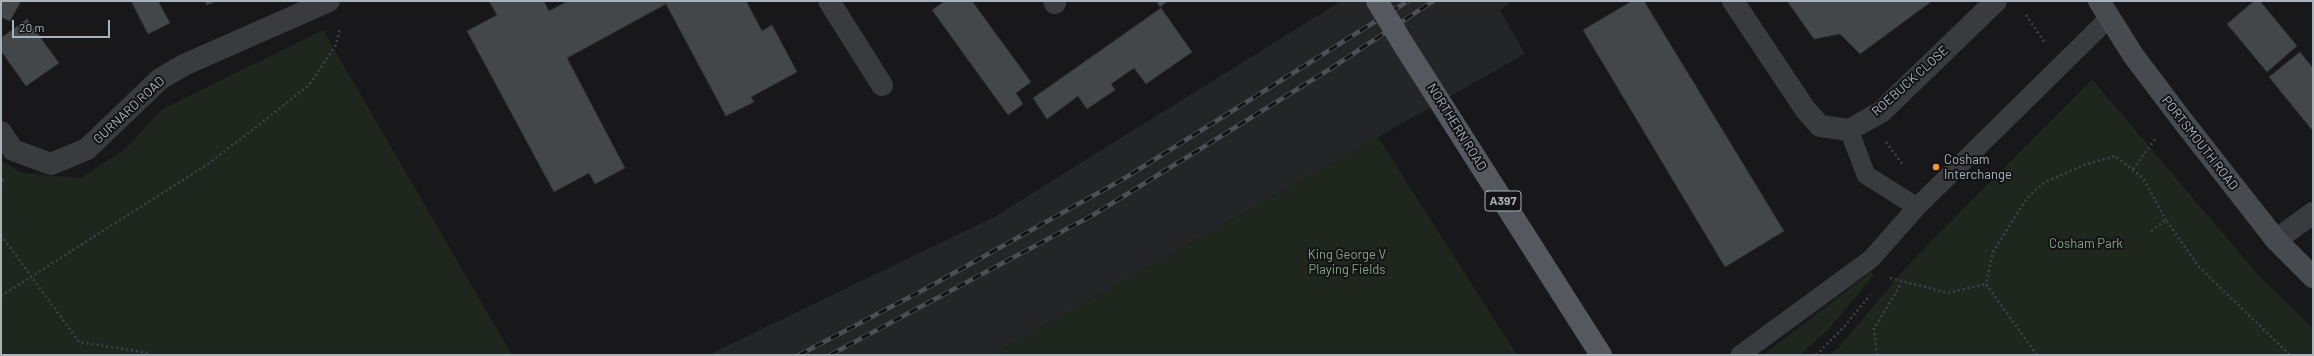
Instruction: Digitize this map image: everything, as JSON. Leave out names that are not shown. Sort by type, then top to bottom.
[{"type":"main road","name":"NORTHERN ROAD","points":[[1377,1],[1601,355]]},
{"type":"street","name":"GURNARD ROAD","points":[[1,132],[13,150],[51,164],[86,149],[160,79],[184,65],[328,1]]},
{"type":"street","points":[[829,1],[882,85]]},
{"type":"street","points":[[1733,1],[1777,70],[1805,109],[1820,126],[1849,130]]},
{"type":"street","name":"ROEBUCK CLOSE","points":[[1849,130],[1881,112],[1996,1]]},
{"type":"street","name":"PORTSMOUTH ROAD","points":[[2104,9],[2137,61],[2276,240],[2313,277]]},
{"type":"street","points":[[2276,240],[2313,213]]},
{"type":"lane","points":[[1740,355],[1871,259],[1917,207],[2104,9]]},
{"type":"lane","points":[[1849,130],[1866,175],[1917,207]]},
{"type":"path","points":[[2026,15],[2046,46]]},
{"type":"path","points":[[1,296],[208,164],[309,85],[336,45],[341,23]]},
{"type":"path","points":[[1884,138],[1905,167]]},
{"type":"path","points":[[2133,169],[2156,138]]},
{"type":"path","points":[[2037,355],[1986,284],[1993,252],[2027,198],[2045,182],[2084,165],[2115,156],[2143,178],[2166,220],[2199,267],[2290,355]]},
{"type":"path","points":[[2151,230],[2166,220]]},
{"type":"path","points":[[1,235],[79,342],[148,353]]},
{"type":"path","points":[[1886,276],[1902,282],[1948,293],[1986,284]]},
{"type":"path","points":[[1877,355],[1874,329],[1902,282]]},
{"type":"path","points":[[1816,355],[1844,326],[1872,293]]},
{"type":"shaded area","points":[[1341,1],[1512,1],[1500,10],[1525,54],[992,355],[708,355],[994,217]]},
{"type":"green space","points":[[323,30],[512,355],[1,355],[1,160],[22,173],[81,178],[125,149],[161,110]]},
{"type":"green space","name":"Cosham Park","points":[[2092,79],[2260,277],[2313,328],[2313,355],[1829,355],[1838,348],[1909,264]]},
{"type":"green space","name":"King George V Playing Fields","points":[[1378,137],[1517,355],[992,355]]},
{"type":"green space","points":[[1871,272],[1874,275],[1828,330],[1800,355],[1763,355]]},
{"type":"building","points":[[1,1],[21,1],[10,21],[1,17]]},
{"type":"building","points":[[131,1],[158,1],[170,23],[148,34]]},
{"type":"building","points":[[205,1],[217,1],[207,5]]},
{"type":"building","points":[[489,1],[544,1],[549,11],[568,1],[746,1],[762,31],[772,25],[797,72],[751,97],[754,102],[726,116],[666,4],[567,58],[625,168],[595,184],[589,173],[554,192],[467,31],[497,15]]},
{"type":"building","points":[[945,1],[972,1],[1031,82],[1016,93],[1023,104],[1008,115],[932,10]]},
{"type":"building","points":[[1156,1],[1168,1],[1160,7]]},
{"type":"building","points":[[1632,1],[1644,1],[1784,231],[1725,267],[1583,30]]},
{"type":"building","points":[[1787,1],[1932,1],[1860,54],[1840,34],[1814,39]]},
{"type":"building","points":[[2254,1],[2260,1],[2297,46],[2267,72],[2227,24]]},
{"type":"building","points":[[1161,8],[1192,52],[1146,84],[1134,68],[1111,84],[1115,90],[1087,109],[1078,96],[1047,119],[1033,98]]},
{"type":"building","points":[[27,19],[59,63],[26,86],[1,51],[1,38]]},
{"type":"building","points":[[2300,52],[2313,68],[2313,131],[2269,77]]},
{"type":"railway","points":[[799,355],[927,288],[1125,178],[1408,1]]},
{"type":"railway","points":[[830,355],[1093,215],[1330,69],[1433,1]]},
{"type":"place","name":"Cosham Interchange","points":[[1936,167]]}]
